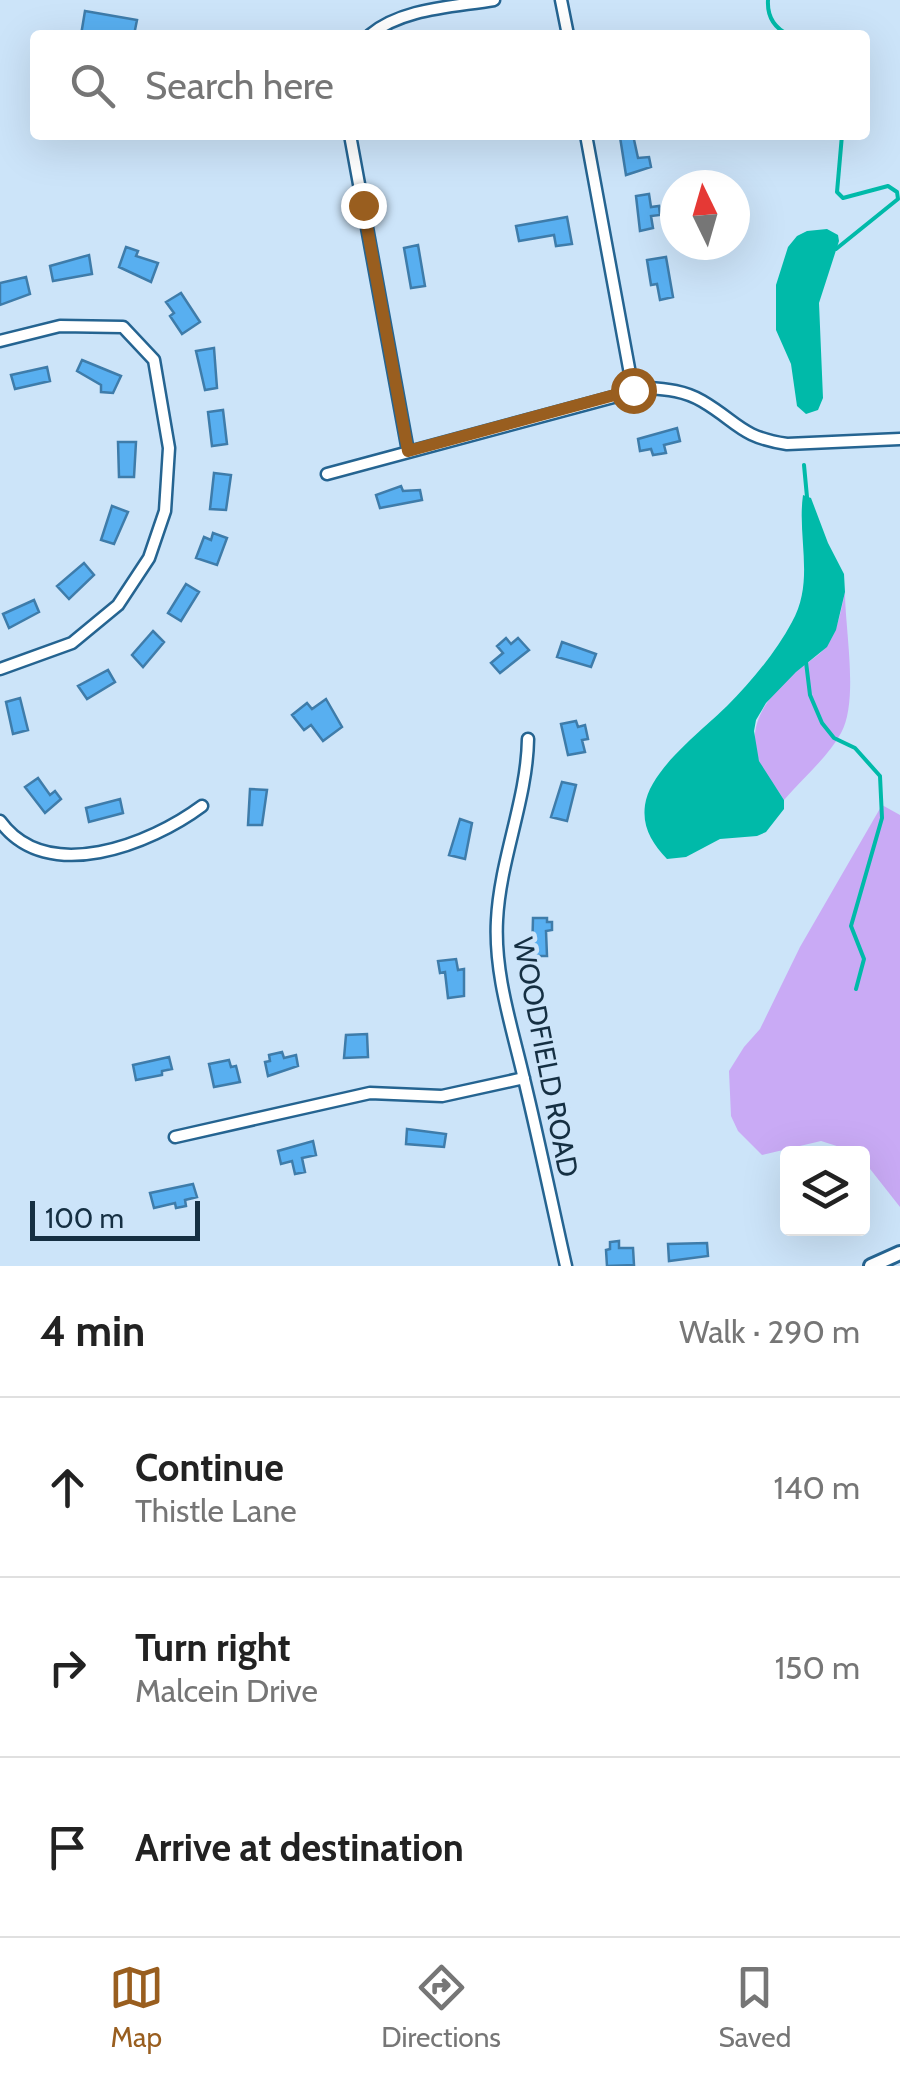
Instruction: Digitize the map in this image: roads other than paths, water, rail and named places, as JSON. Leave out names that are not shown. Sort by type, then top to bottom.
[{"type":"street","points":[[378,30],[408,16],[494,0]]},
{"type":"street","points":[[561,0],[567,30]]},
{"type":"street","points":[[351,140],[408,451]]},
{"type":"street","points":[[587,140],[633,390]]},
{"type":"street","points":[[0,341],[60,326],[122,327],[154,360],[168,448],[165,511],[160,527],[150,558],[118,605],[72,643],[0,669]]},
{"type":"street","points":[[327,474],[648,388],[700,400],[743,431],[771,441],[807,444],[900,440]]},
{"type":"street","name":"WOODFIELD ROAD","points":[[528,739],[528,758],[503,868],[497,923],[504,994],[566,1266]]},
{"type":"street","points":[[0,822],[20,842],[47,852],[107,853],[174,827],[202,806]]},
{"type":"street","points":[[175,1137],[370,1093],[442,1096],[524,1078]]},
{"type":"street","points":[[870,1266],[900,1253]]},
{"type":"waterway","points":[[768,0],[772,21],[781,30]]},
{"type":"waterway","points":[[836,249],[898,199],[897,192],[888,186],[843,198],[837,192],[842,140]]},
{"type":"waterway","points":[[804,465],[807,497]]},
{"type":"waterway","points":[[806,662],[810,695],[822,723],[834,738],[855,748],[880,776],[882,818],[851,926],[864,959],[856,989]]}]
